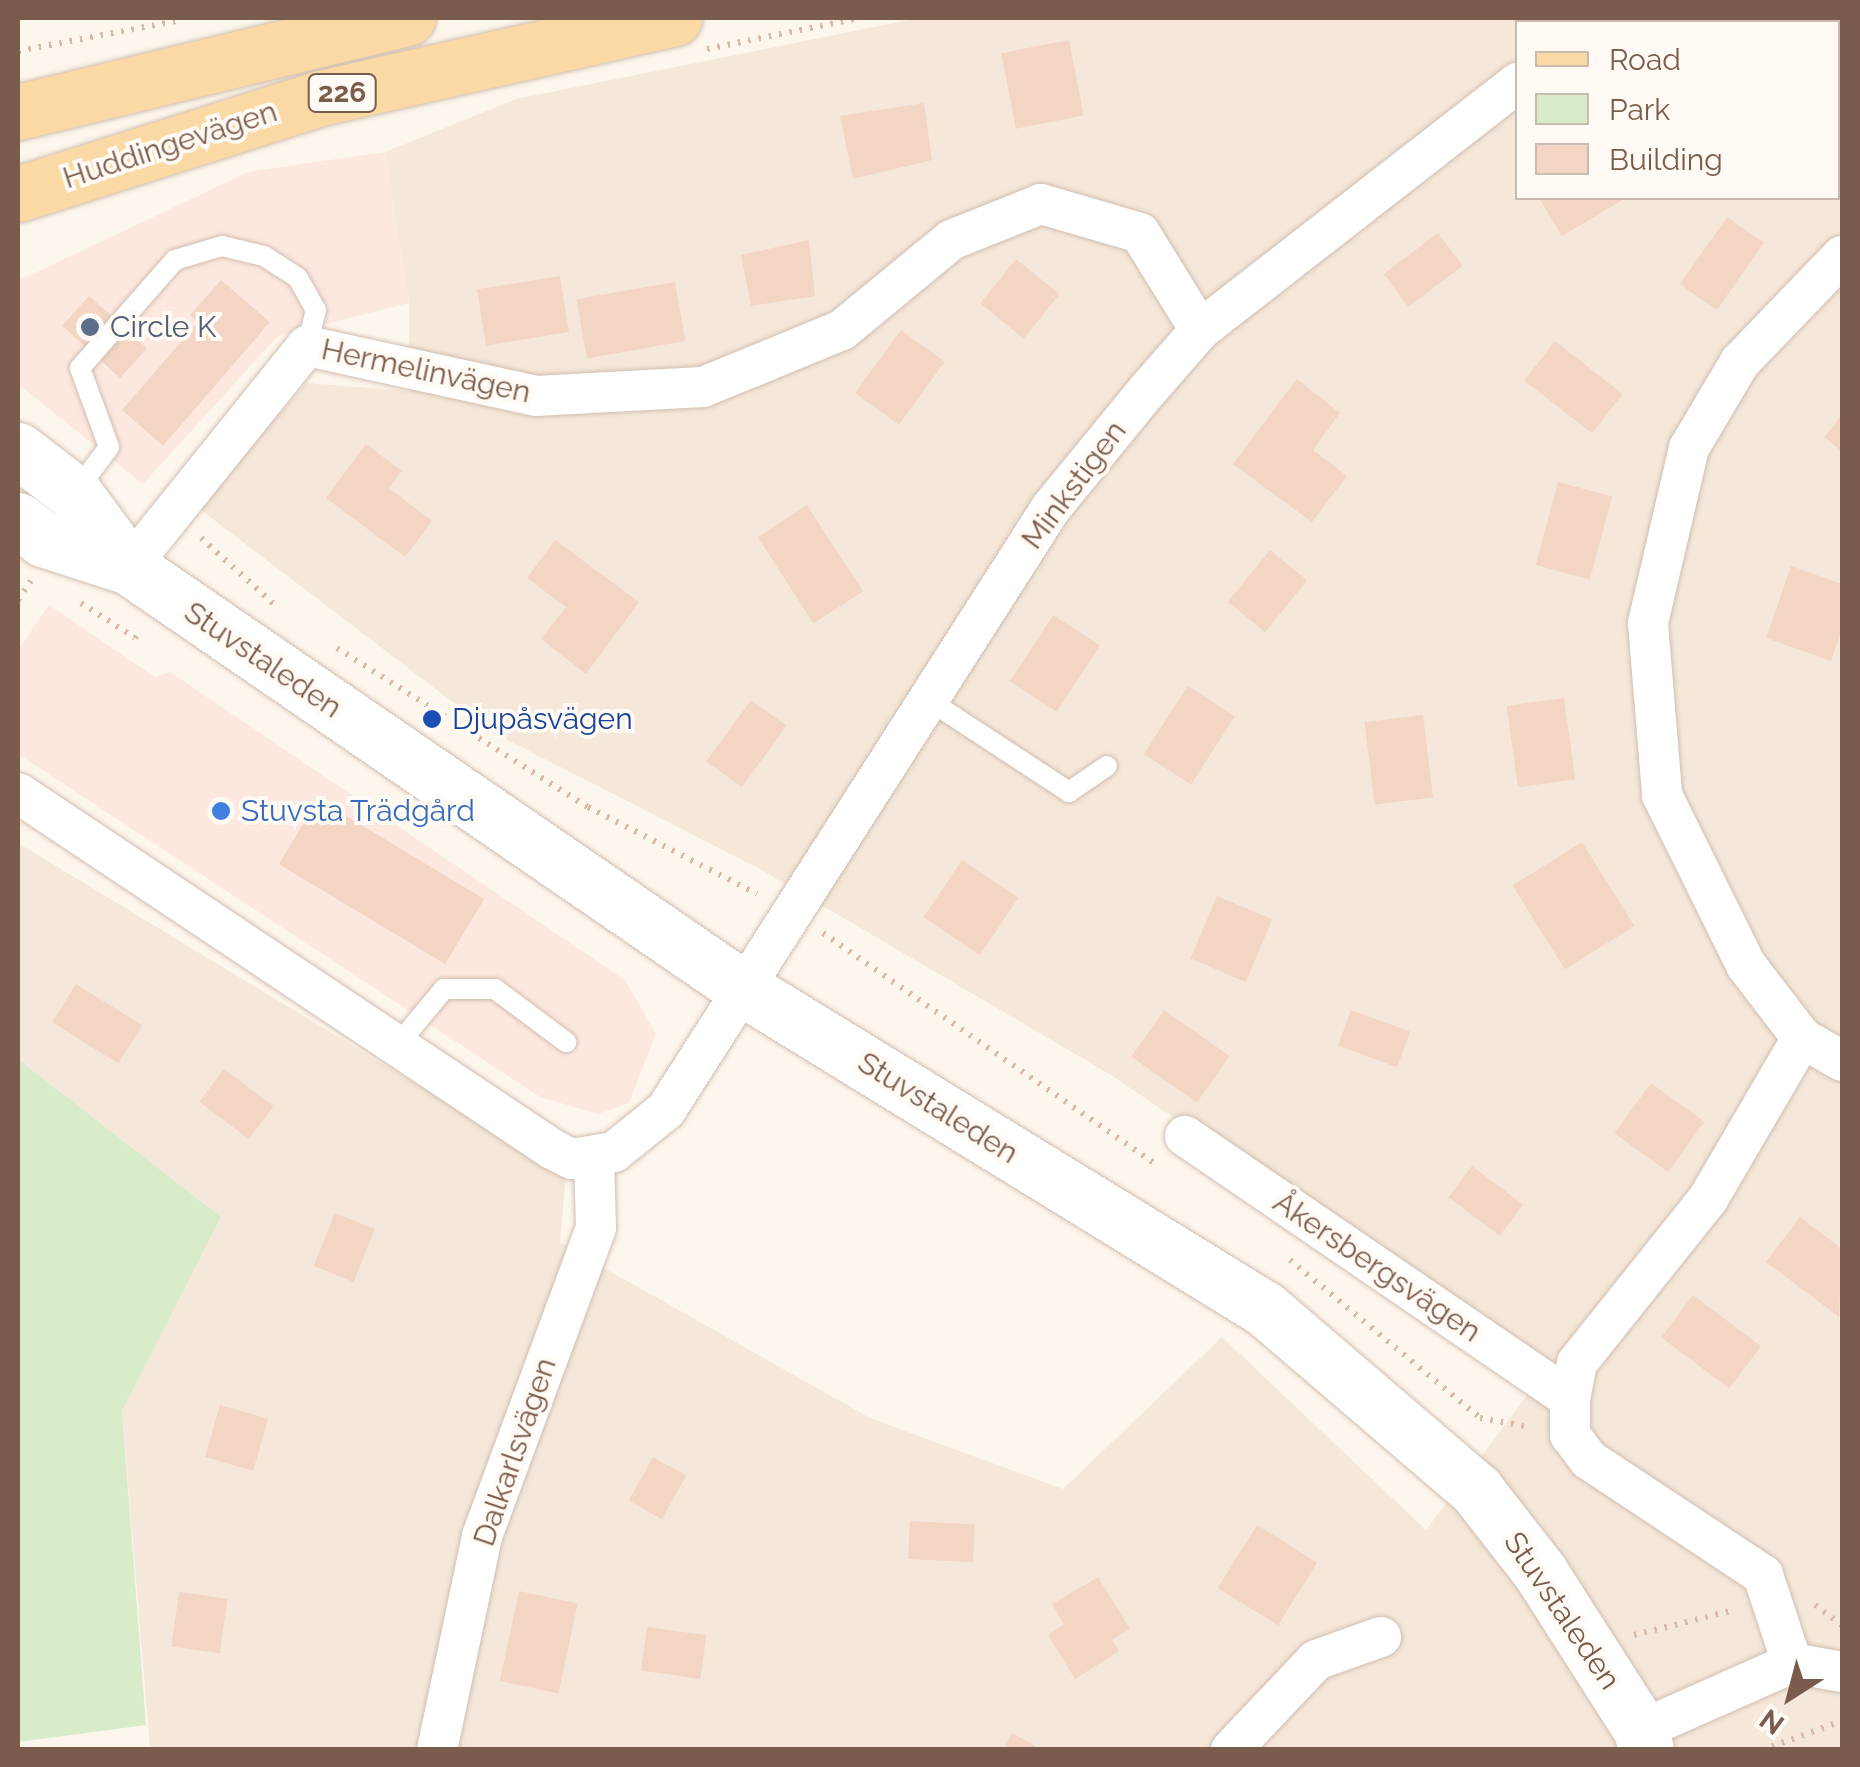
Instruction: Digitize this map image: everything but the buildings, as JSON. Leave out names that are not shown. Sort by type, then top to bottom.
[{"type":"main road","name":"Huddingevägen","points":[[18,112],[408,18]]},
{"type":"main road","name":"Huddingevägen","points":[[18,194],[320,98],[674,18]]},
{"type":"street","name":"Minkstigen","points":[[744,989],[1051,508],[1200,330],[1515,84]]},
{"type":"street","name":"Hermelinvägen","points":[[129,567],[306,346],[536,396],[703,387],[842,330],[951,240],[1041,204],[1140,233],[1200,330]]},
{"type":"street","points":[[1842,256],[1740,362],[1689,448],[1648,624],[1662,794],[1746,965],[1802,1038],[1842,1061]]},
{"type":"street","name":"Stuvstaleden","points":[[18,450],[74,493],[129,567]]},
{"type":"street","name":"Stuvstaleden","points":[[18,520],[42,539],[129,567],[744,989],[1265,1310],[1393,1415],[1477,1492],[1519,1545],[1643,1740]]},
{"type":"street","points":[[18,794],[395,1048],[572,1159],[614,1152],[666,1110],[744,989]]},
{"type":"street","points":[[1792,1663],[1763,1575],[1589,1460],[1570,1435],[1570,1399],[1577,1362],[1708,1199],[1802,1038]]},
{"type":"street","name":"Åkersbergsvägen","points":[[1185,1136],[1570,1399]]},
{"type":"street","name":"Dalkarlsvägen","points":[[437,1750],[482,1536],[596,1228],[594,1158]]},
{"type":"street","points":[[1230,1750],[1316,1660],[1381,1636]]},
{"type":"street","points":[[1643,1740],[1792,1663],[1842,1672]]},
{"type":"lane","points":[[74,493],[109,447],[80,368],[174,260],[222,246],[275,263],[298,278],[316,310],[306,346]]},
{"type":"lane","points":[[927,699],[1069,792],[1107,766]]},
{"type":"lane","points":[[395,1048],[444,989],[495,989],[566,1042]]},
{"type":"path","points":[[18,50],[198,18]]},
{"type":"path","points":[[1762,1750],[1842,1721]]},
{"type":"shaded area","points":[[919,18],[1842,18],[1842,1749],[150,1749],[122,1410],[221,1217],[18,1059],[18,843],[566,1175],[560,1243],[870,1418],[1063,1489],[1222,1337],[1426,1530],[1546,1370],[1111,1075],[758,868],[492,732],[197,507],[306,383],[409,391],[409,303],[385,152],[516,99]]},
{"type":"shaded area","points":[[385,152],[409,303],[278,336],[143,484],[18,384],[18,281],[248,172]]},
{"type":"shaded area","points":[[49,605],[155,677],[170,672],[625,980],[656,1034],[629,1103],[598,1114],[540,1097],[18,754],[18,650]]},
{"type":"green space","points":[[18,1059],[221,1217],[122,1411],[146,1725],[18,1742]]},
{"type":"place","name":"Circle K","points":[[90,327]]},
{"type":"place","name":"Djupåsvägen","points":[[432,719]]},
{"type":"place","name":"Stuvsta Trädgård","points":[[221,811]]}]
